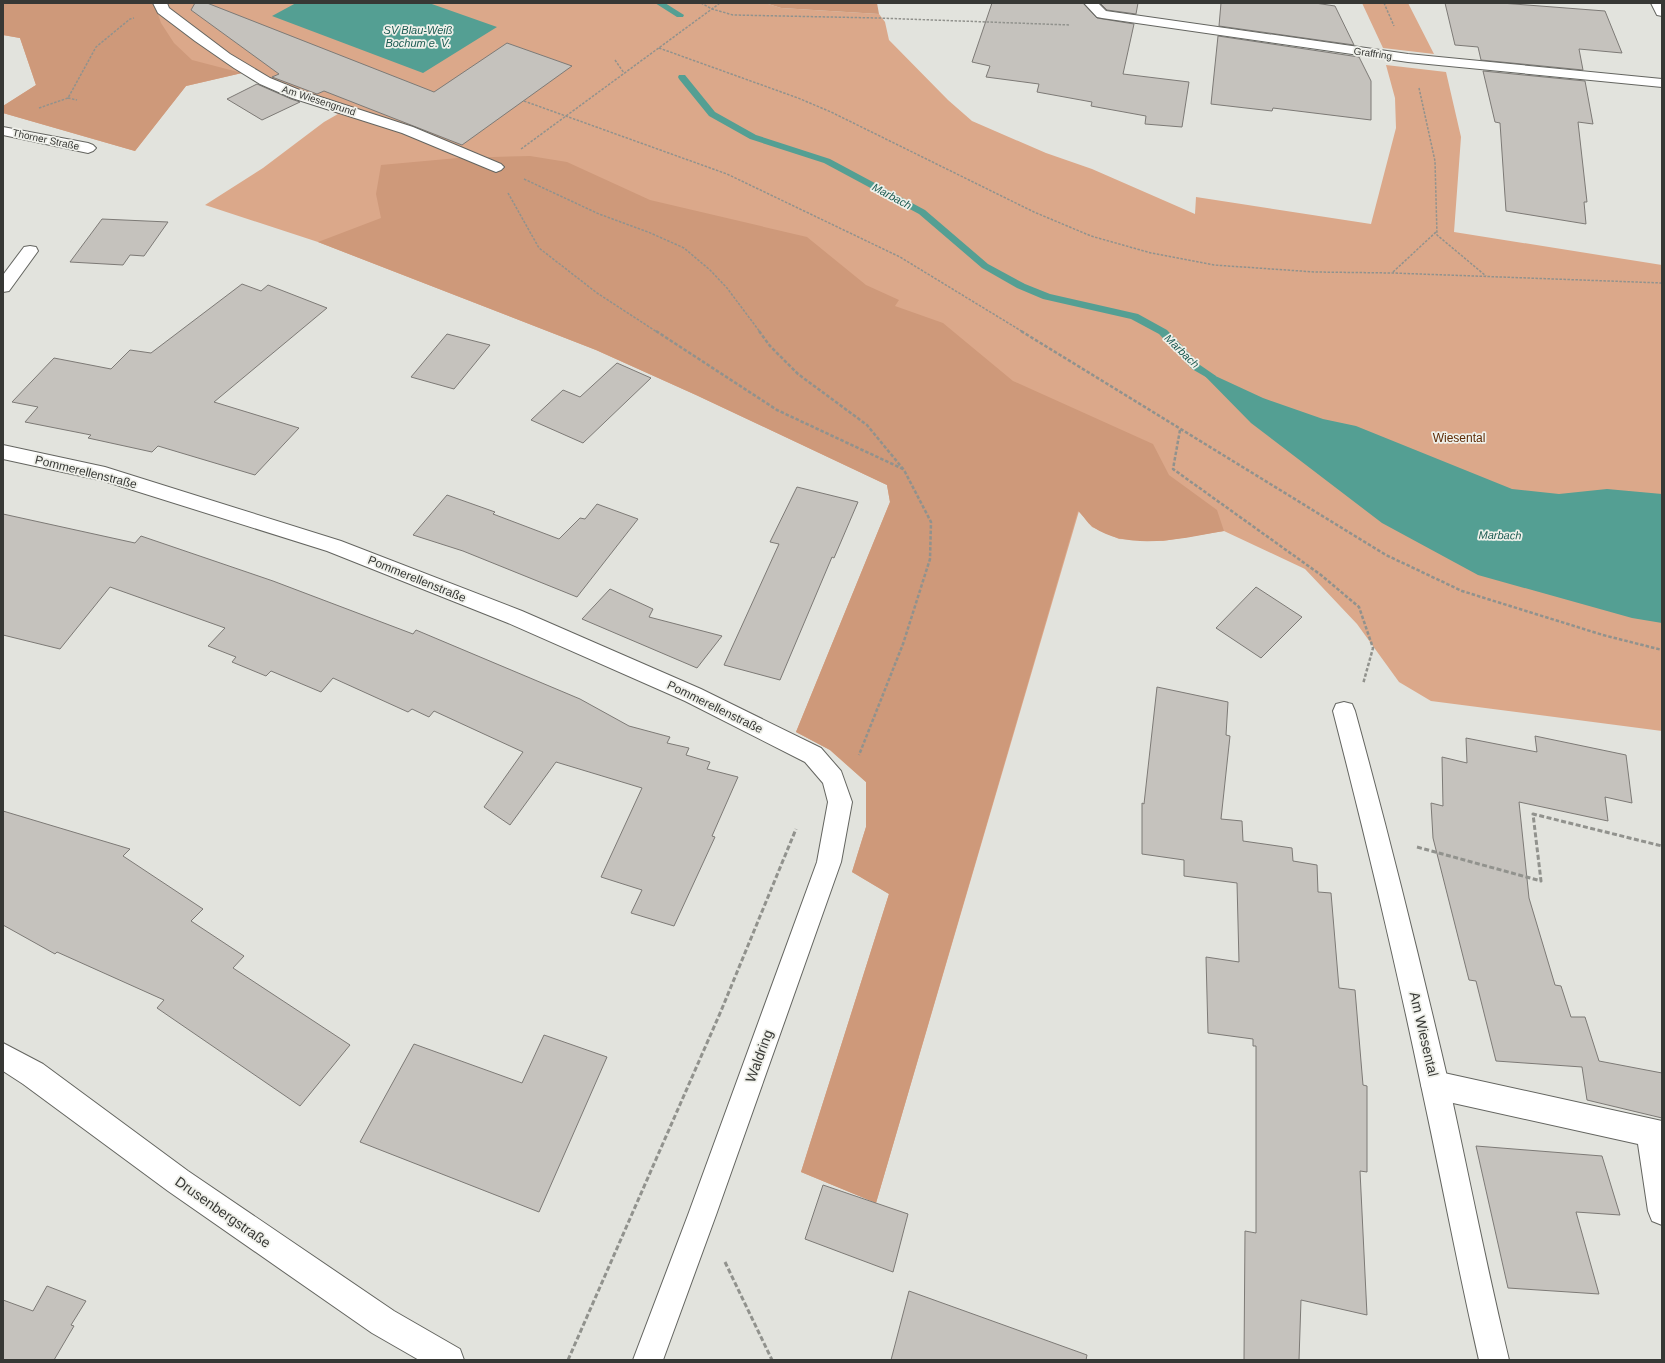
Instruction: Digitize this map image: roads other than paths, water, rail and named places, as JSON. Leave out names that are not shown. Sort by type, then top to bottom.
[{"type":"street","name":"Graffring","points":[[1091,3],[1102,14],[1408,58],[1662,83]]},
{"type":"street","points":[[1658,3],[1662,12]]},
{"type":"street","name":"Am Wiesengrund","points":[[162,7],[240,67],[266,82],[300,95],[395,124],[496,167]]},
{"type":"street","name":"Thorner Straße","points":[[3,131],[88,148]]},
{"type":"street","points":[[3,288],[30,250]]},
{"type":"street","name":"Pommerellenstraße","points":[[3,452],[105,474],[347,551],[515,617],[693,695],[813,755]]},
{"type":"street","name":"Am Wiesental","points":[[1344,711],[1378,837],[1435,1085],[1475,1279],[1494,1360]]},
{"type":"street","name":"Waldring","points":[[648,1360],[702,1215],[829,862],[840,802],[833,778],[813,755]]},
{"type":"street","name":"Drusenbergstraße","points":[[3,1056],[33,1074],[178,1181],[383,1322],[449,1360]]},
{"type":"street","points":[[1435,1085],[1658,1136],[1662,1211]]},
{"type":"water","name":"SV Blau-Weiß Bochum e. V.","points":[[296,3],[429,3],[497,27],[423,73],[272,16]]},
{"type":"water","points":[[1196,367],[1263,398],[1323,419],[1356,426],[1512,489],[1559,494],[1607,489],[1662,494],[1662,623],[1632,618],[1478,575],[1382,523],[1251,423]]},
{"type":"waterway","name":"Marbach","points":[[659,3],[680,15]]},
{"type":"waterway","name":"Marbach","points":[[682,77],[712,114],[753,137],[827,161],[922,212],[985,266],[1021,286],[1047,297],[1134,316],[1163,332],[1196,367],[1211,376]]},
{"type":"park label","name":"Wiesental","points":[[1459,438]]}]
